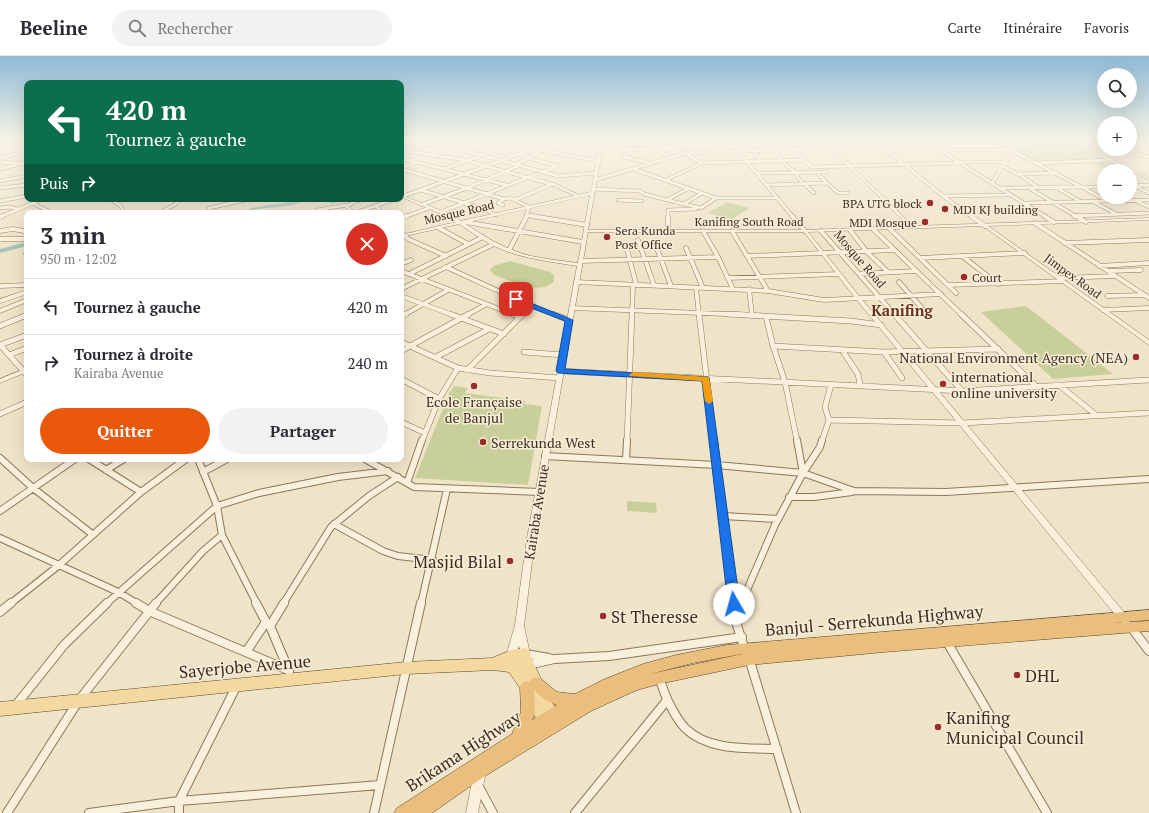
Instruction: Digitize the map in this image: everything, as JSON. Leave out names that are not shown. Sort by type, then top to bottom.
[{"type":"highway","name":"Banjul - Serrekunda Highway","points":[[550,722],[577,701],[609,684],[642,671],[691,657],[745,648],[1149,615]]},
{"type":"highway","name":"Banjul - Serrekunda Highway","points":[[550,722],[636,684],[659,678],[745,648],[947,642],[1149,626]]},
{"type":"highway","points":[[516,738],[528,713],[532,685],[560,700],[577,701]]},
{"type":"highway","name":"Brikama Highway","points":[[402,813],[516,738],[550,722]]},
{"type":"highway","name":"Brikama Highway","points":[[419,813],[550,722]]},
{"type":"main road","name":"Sayerjobe Avenue","points":[[6,709],[79,700],[237,685],[290,675],[493,664],[527,659]]},
{"type":"main road","name":"Kairaba Avenue","points":[[527,659],[532,685]]},
{"type":"main road","name":"Kairaba Avenue","points":[[512,661],[532,685],[550,722]]},
{"type":"street","points":[[421,175],[504,199]]},
{"type":"street","points":[[404,195],[460,175]]},
{"type":"street","points":[[468,175],[506,185]]},
{"type":"street","points":[[421,205],[497,175]]},
{"type":"street","points":[[517,175],[550,185],[555,185],[578,196]]},
{"type":"street","points":[[441,212],[532,175]]},
{"type":"street","points":[[555,185],[558,176],[567,175]]},
{"type":"street","name":"Kairaba Avenue","points":[[512,661],[520,625],[531,538],[545,456],[596,175]]},
{"type":"street","points":[[595,180],[611,175]]},
{"type":"street","points":[[652,175],[716,198],[778,198]]},
{"type":"street","points":[[666,180],[676,175]]},
{"type":"street","points":[[758,175],[1131,627],[1149,651]]},
{"type":"street","points":[[797,175],[798,178],[814,193]]},
{"type":"street","points":[[819,175],[838,193],[848,193]]},
{"type":"street","points":[[859,175],[913,228]]},
{"type":"street","points":[[918,175],[943,196],[985,226]]},
{"type":"street","points":[[978,175],[1054,222]]},
{"type":"street","points":[[992,184],[997,175]]},
{"type":"street","points":[[1020,175],[1039,188]]},
{"type":"street","points":[[1062,175],[1097,195]]},
{"type":"street","points":[[0,181],[24,177]]},
{"type":"street","points":[[766,185],[827,184]]},
{"type":"street","points":[[0,188],[24,185]]},
{"type":"street","points":[[515,200],[550,185]]},
{"type":"street","points":[[1137,186],[1149,185]]},
{"type":"street","points":[[1000,188],[1097,187]]},
{"type":"street","points":[[1137,187],[1149,193]]},
{"type":"street","points":[[667,200],[689,188]]},
{"type":"street","points":[[1029,188],[1086,222]]},
{"type":"street","points":[[1056,188],[1081,202]]},
{"type":"street","points":[[421,190],[446,196],[496,215]]},
{"type":"street","points":[[593,191],[637,191],[701,208]]},
{"type":"street","name":"Mosque Road","points":[[404,235],[462,223],[578,196],[593,191]]},
{"type":"street","points":[[684,204],[702,193]]},
{"type":"street","points":[[618,200],[642,202],[644,194]]},
{"type":"street","points":[[943,196],[1010,194]]},
{"type":"street","points":[[0,201],[24,197]]},
{"type":"street","points":[[404,197],[441,212],[462,223],[494,244],[530,257],[580,263],[718,257]]},
{"type":"street","points":[[503,205],[498,202],[510,198],[529,207],[527,215],[509,250]]},
{"type":"street","points":[[668,230],[668,210],[701,208],[716,198]]},
{"type":"street","points":[[1137,200],[1149,200]]},
{"type":"street","points":[[1137,201],[1149,208]]},
{"type":"street","points":[[0,217],[31,202]]},
{"type":"street","points":[[34,202],[46,210]]},
{"type":"street","points":[[114,202],[120,206],[122,210]]},
{"type":"street","points":[[164,210],[177,202]]},
{"type":"street","points":[[209,210],[209,208],[237,202]]},
{"type":"street","points":[[317,210],[347,205],[354,202]]},
{"type":"street","points":[[363,210],[387,202]]},
{"type":"street","points":[[1094,202],[1117,214]]},
{"type":"street","points":[[1024,203],[1097,202]]},
{"type":"street","points":[[347,205],[351,210]]},
{"type":"street","points":[[376,206],[379,210]]},
{"type":"street","points":[[0,208],[10,207],[18,209]]},
{"type":"street","points":[[404,217],[429,208]]},
{"type":"street","points":[[1074,216],[1149,213]]},
{"type":"street","points":[[527,215],[586,228]]},
{"type":"street","name":"Kanifing South Road","points":[[586,228],[703,231],[821,231],[1149,219]]},
{"type":"street","points":[[462,223],[583,242]]},
{"type":"street","points":[[1035,223],[1149,298]]},
{"type":"street","name":"Jimpex Road","points":[[985,226],[1025,253],[1149,343]]},
{"type":"street","points":[[438,228],[468,244]]},
{"type":"street","points":[[0,231],[13,229],[24,231]]},
{"type":"street","points":[[873,229],[1036,386]]},
{"type":"street","points":[[890,229],[956,293]]},
{"type":"street","points":[[850,230],[868,252],[888,272]]},
{"type":"street","points":[[703,231],[718,257],[733,289]]},
{"type":"street","points":[[732,231],[768,291]]},
{"type":"street","name":"Mosque Road","points":[[821,231],[962,391]]},
{"type":"street","points":[[404,236],[446,256]]},
{"type":"street","points":[[409,274],[483,237]]},
{"type":"street","points":[[0,239],[24,239]]},
{"type":"street","points":[[638,240],[654,285]]},
{"type":"street","points":[[1064,243],[1149,240]]},
{"type":"street","points":[[404,288],[494,244]]},
{"type":"street","points":[[656,246],[671,286]]},
{"type":"street","points":[[686,248],[700,288],[700,314],[706,379],[736,619],[796,813]]},
{"type":"street","points":[[626,460],[631,374],[633,286],[636,284],[627,249]]},
{"type":"street","points":[[748,256],[895,250]]},
{"type":"street","points":[[920,258],[1025,253]]},
{"type":"street","points":[[962,256],[998,284]]},
{"type":"street","points":[[404,263],[411,260]]},
{"type":"street","points":[[1099,266],[1148,264]]},
{"type":"street","points":[[446,267],[530,306],[569,320]]},
{"type":"street","points":[[1108,272],[1141,270]]},
{"type":"street","points":[[859,274],[915,271]]},
{"type":"street","points":[[404,272],[485,305],[520,317]]},
{"type":"street","points":[[728,278],[839,274]]},
{"type":"street","points":[[949,285],[998,284],[1116,276]]},
{"type":"street","points":[[576,282],[749,289],[824,300],[941,294]]},
{"type":"street","points":[[899,282],[927,314]]},
{"type":"street","points":[[0,286],[24,285]]},
{"type":"street","points":[[749,289],[752,315]]},
{"type":"street","points":[[404,315],[448,290]]},
{"type":"street","points":[[0,301],[24,293]]},
{"type":"street","points":[[1107,296],[1144,294]]},
{"type":"street","points":[[404,297],[459,319],[504,334]]},
{"type":"street","points":[[0,311],[24,301]]},
{"type":"street","points":[[404,349],[485,305]]},
{"type":"street","points":[[467,370],[530,306]]},
{"type":"street","points":[[572,308],[850,320],[881,325]]},
{"type":"street","points":[[1103,310],[1149,308]]},
{"type":"street","points":[[0,326],[24,316]]},
{"type":"street","points":[[766,317],[773,346],[785,382],[803,473]]},
{"type":"street","points":[[436,357],[489,329]]},
{"type":"street","points":[[24,336],[0,345],[24,370]]},
{"type":"street","points":[[404,343],[458,368],[490,373],[560,375],[631,374],[831,385],[860,384],[962,391],[1059,384],[1149,380]]},
{"type":"street","points":[[773,346],[884,352],[998,349]]},
{"type":"street","points":[[9,355],[24,349]]},
{"type":"street","points":[[842,350],[858,374],[860,384]]},
{"type":"street","points":[[524,352],[563,355]]},
{"type":"street","points":[[884,352],[902,378]]},
{"type":"street","points":[[407,483],[439,399],[458,368]]},
{"type":"street","points":[[0,381],[24,373]]},
{"type":"street","points":[[404,381],[439,399]]},
{"type":"street","points":[[1059,384],[1096,415]]},
{"type":"street","points":[[736,619],[778,519],[803,473],[820,447],[829,420],[825,407],[831,385]]},
{"type":"street","points":[[0,414],[24,403]]},
{"type":"street","points":[[829,420],[962,423],[1149,413]]},
{"type":"street","points":[[404,423],[425,433]]},
{"type":"street","points":[[545,456],[717,465],[803,473],[854,491]]},
{"type":"street","points":[[0,458],[33,488],[92,534]]},
{"type":"street","points":[[0,511],[71,462]]},
{"type":"street","points":[[94,462],[141,492]]},
{"type":"street","points":[[106,470],[119,462]]},
{"type":"street","points":[[0,612],[58,566],[92,534],[141,492],[182,462]]},
{"type":"street","points":[[199,462],[217,506],[222,535],[268,624],[290,675]]},
{"type":"street","points":[[203,472],[221,462]]},
{"type":"street","points":[[370,462],[414,487],[539,492]]},
{"type":"street","points":[[6,709],[64,646],[118,592],[217,506],[259,493],[338,477],[388,472]]},
{"type":"street","points":[[246,652],[268,624],[334,524],[369,496],[398,477]]},
{"type":"street","points":[[789,497],[814,497],[854,491],[946,492],[1149,479]]},
{"type":"street","points":[[374,813],[447,489]]},
{"type":"street","points":[[723,516],[778,519]]},
{"type":"street","points":[[334,524],[390,554],[432,560]]},
{"type":"street","points":[[8,813],[79,700],[149,611],[203,551],[222,535]]},
{"type":"street","points":[[0,538],[58,566],[118,592],[149,611],[246,652],[290,675]]},
{"type":"street","name":"Kairaba Avenue","points":[[520,625],[527,659]]},
{"type":"street","points":[[947,642],[1047,813]]},
{"type":"street","points":[[527,659],[554,659],[745,648]]},
{"type":"street","points":[[659,678],[667,699],[684,727],[696,737],[710,743],[777,749]]},
{"type":"street","points":[[179,813],[179,802],[237,685]]},
{"type":"street","points":[[575,813],[667,699]]},
{"type":"street","points":[[472,813],[480,771]]},
{"type":"street","points":[[89,813],[179,802],[380,785]]},
{"type":"street","points":[[477,786],[493,813]]},
{"type":"green space","points":[[727,202],[749,208],[731,220],[708,213]]},
{"type":"green space","points":[[510,261],[550,272],[554,275],[554,281],[548,286],[541,288],[525,286],[494,275],[490,270],[493,266]]},
{"type":"green space","points":[[1026,306],[1113,374],[1053,379],[981,312]]},
{"type":"green space","name":"Serrekunda West","points":[[454,386],[468,388],[465,393],[525,401],[524,404],[542,406],[528,485],[415,478],[450,391],[454,392],[451,391]]},
{"type":"green space","points":[[627,501],[656,503],[657,513],[627,511]]},
{"type":"waterway","points":[[249,210],[299,202]]},
{"type":"waterway","points":[[330,202],[335,202]]},
{"type":"waterway","points":[[0,251],[24,245]]},
{"type":"slow traffic","points":[[633,375],[706,379],[709,401]]},
{"type":"place","name":"BPA UTG block","points":[[930,203]]},
{"type":"place","name":"MDI KJ building","points":[[945,209]]},
{"type":"place","name":"MDI Mosque","points":[[925,222]]},
{"type":"place","name":"Sera Kunda Post Office","points":[[607,237]]},
{"type":"place","name":"Court","points":[[964,277]]},
{"type":"place","name":"National Environment Agency (NEA)","points":[[1136,357]]},
{"type":"place","name":"international online university","points":[[943,384]]},
{"type":"place","name":"Ecole Française de Banjul","points":[[474,386]]},
{"type":"place","name":"Serrekunda West","points":[[483,442]]},
{"type":"place","name":"Masjid Bilal","points":[[510,561]]},
{"type":"place","name":"St Theresse","points":[[603,616]]},
{"type":"place","name":"DHL","points":[[1017,675]]},
{"type":"place","name":"Kanifing Municipal Council","points":[[938,727]]},
{"type":"district","name":"Kanifing","points":[[902,310]]},
{"type":"route","points":[[516,299],[530,306],[569,320],[560,371],[706,379],[734,604]]}]
